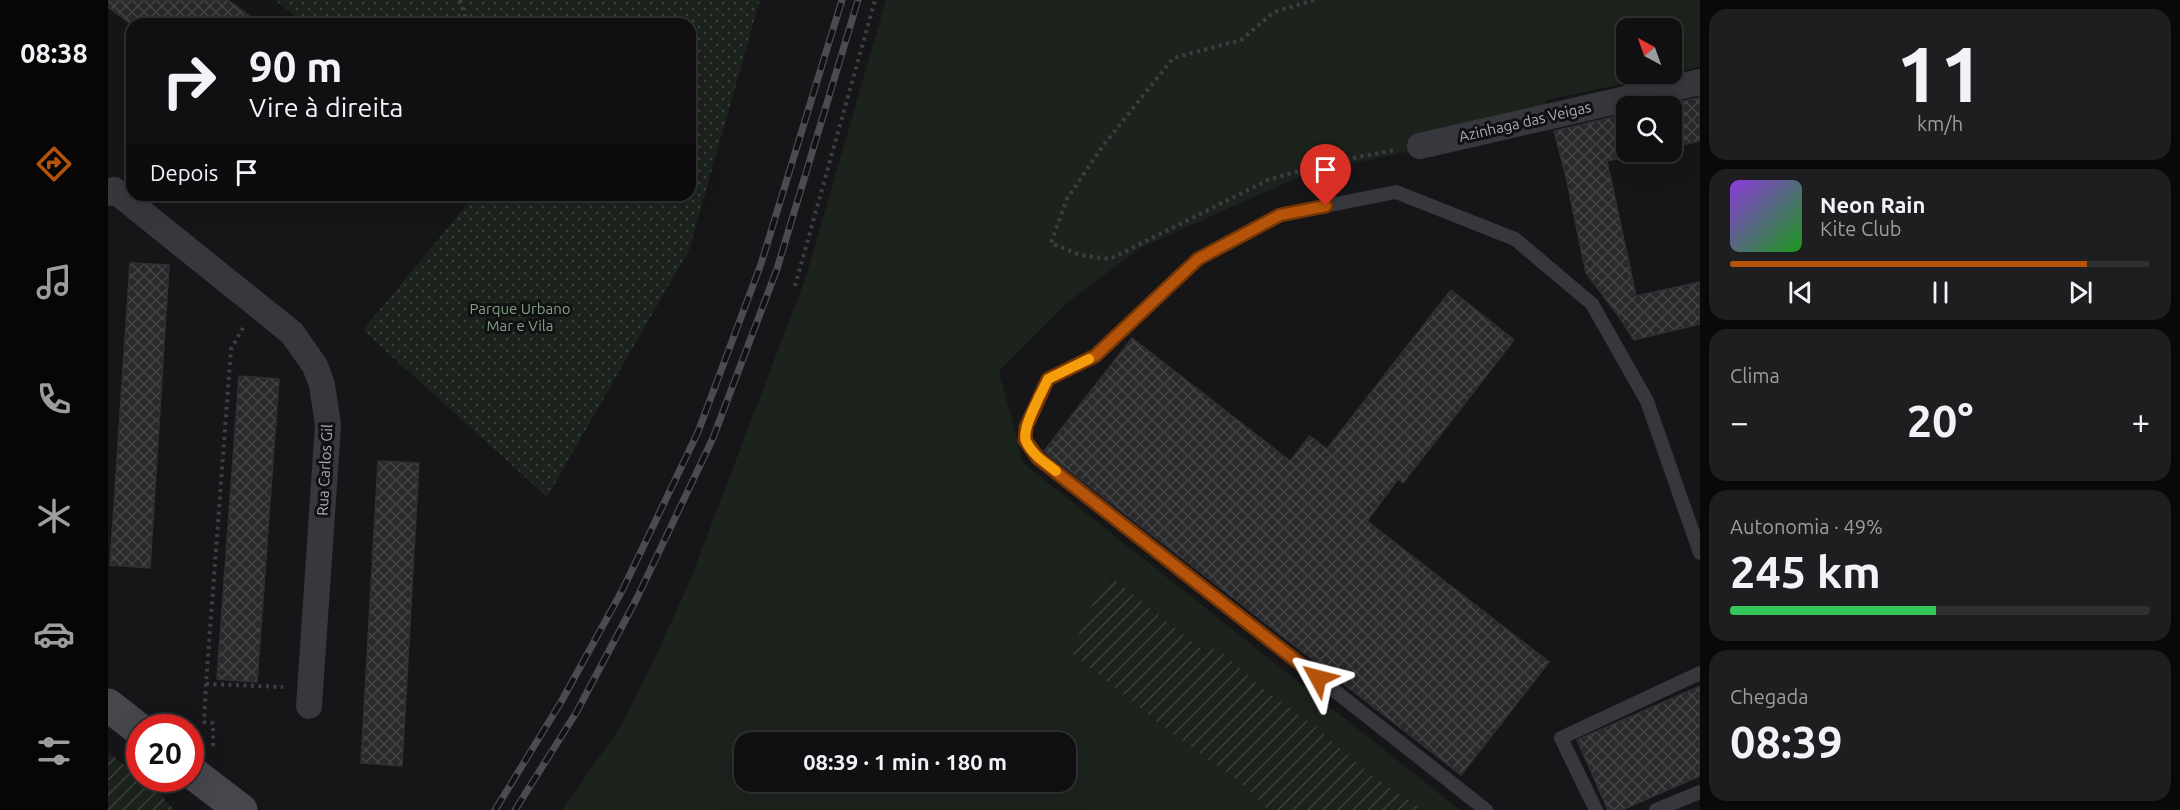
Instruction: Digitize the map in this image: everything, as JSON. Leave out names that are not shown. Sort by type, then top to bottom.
[{"type":"street","name":"Azinhaga das Veigas","points":[[1420,146],[1700,82]]},
{"type":"street","name":"Rua Carlos Gil","points":[[110,188],[126,201]]},
{"type":"street","name":"Rua Carlos Gil","points":[[126,201],[292,333],[305,349],[319,376],[327,405],[328,425],[309,697]]},
{"type":"street","points":[[108,705],[126,719]]},
{"type":"street","points":[[204,782],[241,810]]},
{"type":"lane","points":[[1486,810],[1038,458],[1025,440],[1026,427],[1048,379],[1095,356],[1198,259],[1280,215],[1396,192],[1515,239],[1592,304],[1647,401],[1700,553]]},
{"type":"lane","points":[[1596,810],[1561,738],[1700,673]]},
{"type":"lane","points":[[1656,810],[1700,792]]},
{"type":"path","points":[[460,0],[466,18]]},
{"type":"path","points":[[795,286],[875,0]]},
{"type":"path","points":[[1314,0],[1274,12],[1241,40],[1173,58],[1102,147],[1066,199],[1051,243],[1080,255],[1110,259],[1270,179],[1332,162],[1420,146]]},
{"type":"path","points":[[213,746],[213,723],[204,722],[231,349],[256,304]]},
{"type":"path","points":[[206,684],[309,697]]},
{"type":"green space","name":"Parque Urbano Mar e Vila","points":[[275,0],[760,0],[689,250],[547,497],[363,330],[470,201],[696,201],[696,18],[298,18]]},
{"type":"green space","points":[[886,0],[1700,0],[1700,67],[1682,71],[1682,18],[1616,18],[1616,84],[1623,84],[1546,100],[1552,122],[1310,172],[1140,248],[1068,302],[999,371],[1023,463],[1460,810],[1423,810],[1373,776],[1317,728],[1256,683],[1206,652],[1110,576],[1071,652],[1156,721],[1248,789],[1268,810],[562,810],[619,729],[689,583],[806,277]]},
{"type":"green space","points":[[1110,576],[1205,652],[1211,647],[1225,655],[1256,683],[1317,728],[1373,776],[1423,810],[1268,810],[1248,789],[1156,721],[1071,652],[1104,579]]},
{"type":"green space","points":[[108,752],[126,767],[126,792],[158,792],[174,810],[108,810]]},
{"type":"building","points":[[108,0],[228,0],[252,18],[126,18],[126,20],[108,7]]},
{"type":"building","points":[[1700,97],[1700,141],[1682,145],[1682,101]]},
{"type":"building","points":[[1616,116],[1616,159],[1607,161],[1636,296],[1700,282],[1700,324],[1634,340],[1586,273],[1554,131]]},
{"type":"building","points":[[130,263],[169,265],[150,568],[110,565]]},
{"type":"building","points":[[1451,290],[1514,340],[1403,483],[1398,479],[1367,521],[1549,662],[1461,775],[1044,451],[1132,338],[1290,461],[1310,436],[1327,449]]},
{"type":"building","points":[[239,376],[279,379],[257,682],[217,679]]},
{"type":"building","points":[[378,461],[419,463],[402,766],[361,763]]},
{"type":"building","points":[[1700,686],[1700,776],[1622,810],[1608,810],[1577,740]]},
{"type":"railway","points":[[495,810],[561,702],[623,589],[698,432],[761,264],[842,0]]},
{"type":"railway","points":[[515,810],[576,713],[637,598],[713,438],[777,269],[858,0]]},
{"type":"slow traffic","points":[[1056,471],[1038,458],[1025,440],[1026,427],[1048,379],[1089,359]]},
{"type":"route","points":[[1318,678],[1038,458],[1025,440],[1026,427],[1048,379],[1095,356],[1198,259],[1280,215],[1326,206]]}]
